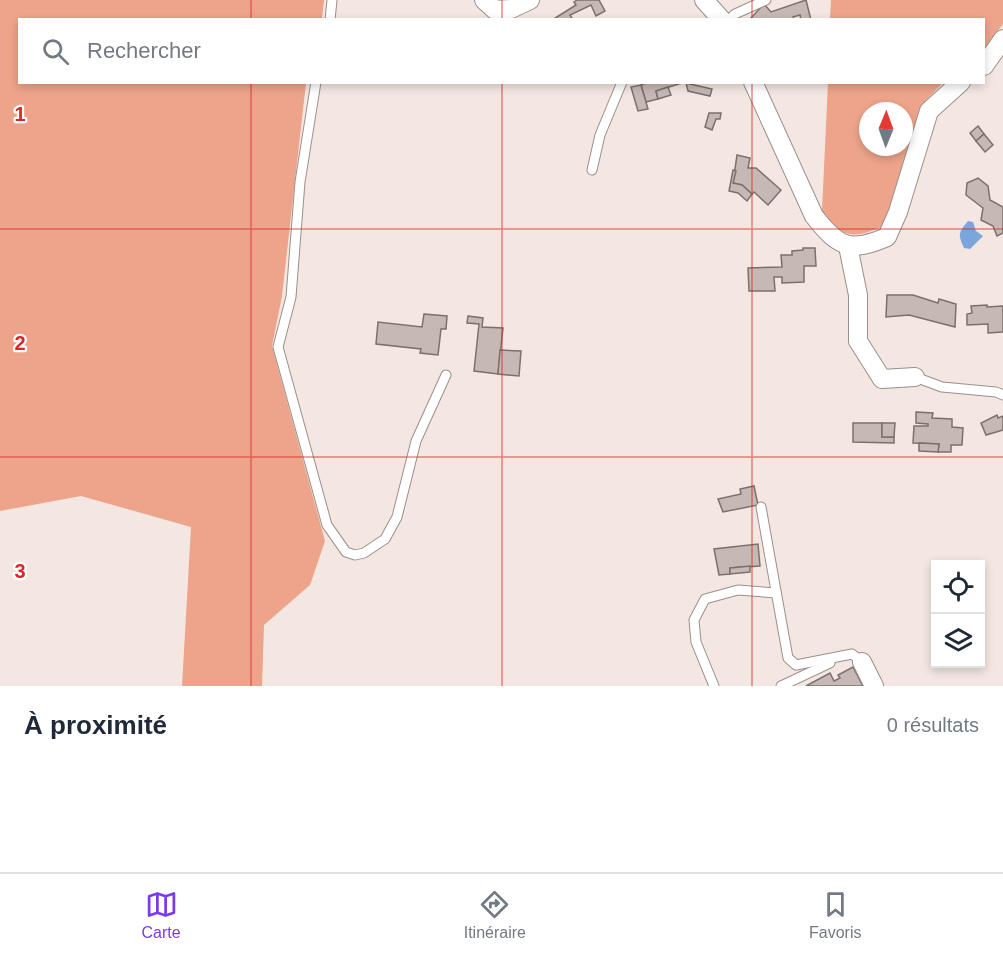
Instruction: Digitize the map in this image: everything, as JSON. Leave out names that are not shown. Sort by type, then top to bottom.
[{"type":"street","points":[[484,0],[495,10],[511,9],[530,0]]},
{"type":"street","points":[[704,0],[720,18]]},
{"type":"street","points":[[985,65],[1003,39]]},
{"type":"street","points":[[754,84],[814,216],[829,235],[848,246],[864,247],[887,237],[929,111],[959,84]]},
{"type":"street","points":[[848,246],[858,295],[858,341],[882,379],[915,377]]},
{"type":"street","points":[[857,658],[874,686]]},
{"type":"lane","points":[[330,18],[332,0]]},
{"type":"lane","points":[[731,18],[766,0]]},
{"type":"lane","points":[[316,84],[300,182],[291,297],[278,347],[327,525],[345,552],[355,555],[364,553],[386,539],[397,517],[416,441],[446,375]]},
{"type":"lane","points":[[592,170],[600,135],[621,84]]},
{"type":"lane","points":[[915,377],[942,387],[996,392],[1003,395]]},
{"type":"lane","points":[[761,507],[788,658],[796,665],[857,658]]},
{"type":"lane","points":[[714,686],[696,642],[694,620],[705,599],[738,590],[776,594]]},
{"type":"lane","points":[[781,686],[857,658]]},
{"type":"shaded area","points":[[0,0],[324,0],[322,18],[18,18],[18,84],[306,84],[282,296],[272,346],[325,541],[310,585],[264,625],[262,686],[182,686],[191,527],[81,496],[0,511]]},
{"type":"shaded area","points":[[831,0],[1003,0],[1003,24],[985,49],[985,18],[830,18]]},
{"type":"shaded area","points":[[828,84],[942,84],[926,100],[913,142],[913,102],[859,102],[859,156],[909,156],[895,201],[884,226],[860,234],[842,232],[826,224],[822,210]]},
{"type":"water","points":[[968,221],[973,222],[976,231],[983,236],[970,249],[964,248],[960,236]]},
{"type":"building","points":[[599,0],[605,11],[596,16],[591,5],[570,15],[572,18],[555,18],[576,5],[574,2]]},
{"type":"building","points":[[806,0],[810,18],[801,18],[800,15],[793,18],[751,18],[764,4],[771,12]]},
{"type":"building","points":[[679,84],[656,91],[658,99],[646,102],[641,85]]},
{"type":"building","points":[[686,84],[712,89],[710,96],[688,91]]},
{"type":"building","points":[[641,85],[648,109],[638,111],[631,87]]},
{"type":"building","points":[[668,87],[671,95],[658,99],[656,91]]},
{"type":"building","points":[[709,113],[721,113],[720,119],[716,119],[712,130],[705,127]]},
{"type":"building","points":[[978,126],[984,134],[976,141],[970,133]]},
{"type":"building","points":[[984,134],[993,145],[985,152],[976,141]]},
{"type":"building","points":[[737,155],[750,158],[748,168],[756,168],[781,190],[768,205],[754,192],[752,194],[742,185],[733,183]]},
{"type":"building","points":[[733,170],[736,171],[733,183],[742,185],[752,194],[747,201],[738,193],[729,191]]},
{"type":"building","points":[[978,178],[988,186],[990,200],[1003,207],[1003,233],[997,236],[993,226],[981,220],[983,208],[966,195],[967,183]]},
{"type":"building","points":[[803,248],[815,248],[816,266],[804,266],[804,282],[782,283],[782,277],[774,277],[775,291],[749,291],[748,268],[782,267],[781,255],[792,255],[792,251],[803,250]]},
{"type":"building","points":[[887,295],[913,295],[938,303],[939,299],[956,304],[955,327],[909,315],[886,317]]},
{"type":"building","points":[[987,305],[987,307],[1003,306],[1003,332],[988,333],[988,324],[967,325],[967,314],[972,313],[971,306]]},
{"type":"building","points":[[424,314],[447,316],[446,329],[441,329],[438,355],[420,353],[421,349],[376,344],[378,322],[422,327]]},
{"type":"building","points":[[468,316],[483,318],[482,327],[503,328],[498,374],[474,371],[479,324],[467,323]]},
{"type":"building","points":[[500,350],[521,351],[519,376],[498,374]]},
{"type":"building","points":[[916,412],[933,413],[932,418],[952,419],[952,427],[963,428],[962,445],[951,445],[951,452],[938,452],[939,444],[913,443],[914,426],[928,426],[928,424],[916,423]]},
{"type":"building","points":[[997,415],[998,418],[1003,416],[1003,430],[986,435],[981,423]]},
{"type":"building","points":[[853,423],[882,423],[882,437],[894,437],[894,443],[853,442]]},
{"type":"building","points":[[882,423],[895,423],[894,437],[882,437]]},
{"type":"building","points":[[919,443],[939,444],[938,452],[919,451]]},
{"type":"building","points":[[754,486],[758,505],[723,512],[718,499],[741,494],[740,489]]},
{"type":"building","points":[[758,544],[760,566],[730,568],[730,574],[719,575],[714,549]]},
{"type":"building","points":[[750,566],[750,572],[730,574],[730,568]]},
{"type":"building","points":[[853,667],[863,686],[806,686],[830,673],[834,681],[840,678],[838,675]]}]
